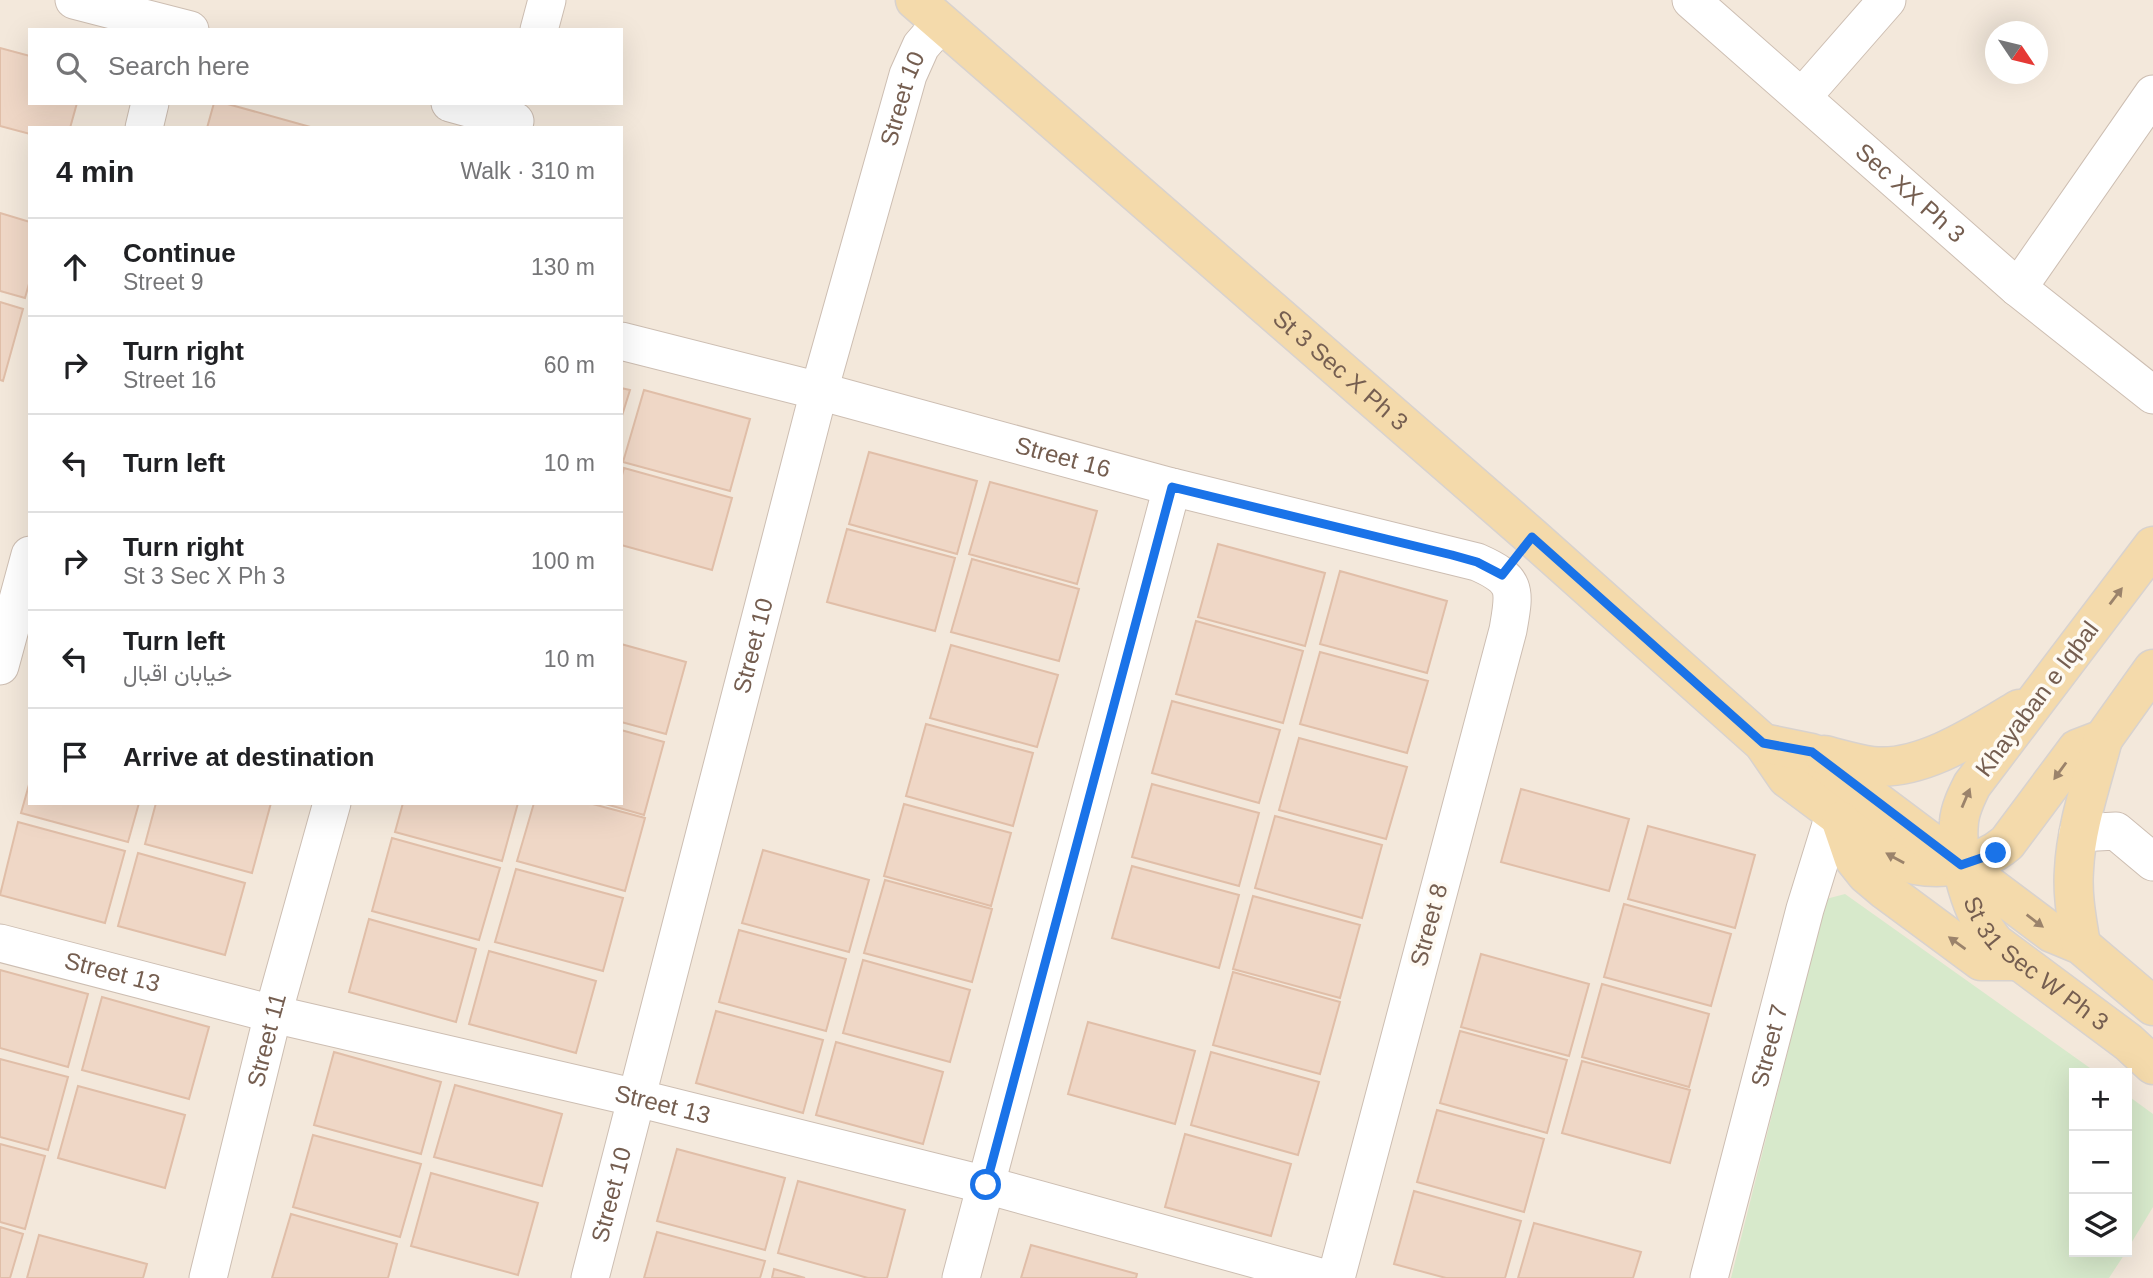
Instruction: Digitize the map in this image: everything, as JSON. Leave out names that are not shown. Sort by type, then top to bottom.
[{"type":"main road","name":"St 3 Sec X Ph 3","points":[[928,11],[1532,537],[1763,743],[1787,778],[1896,860],[1914,867],[1961,865],[1996,853],[2007,844],[2077,749],[2103,739]]},
{"type":"main road","name":"Khayaban e Iqbal","points":[[1961,865],[1958,824],[1963,803],[1985,766],[2153,547]]},
{"type":"main road","points":[[2081,945],[2075,905],[2074,871],[2078,833],[2103,739],[2153,670]]},
{"type":"main road","points":[[1763,743],[1874,766],[1915,761],[1968,739],[2038,698]]},
{"type":"main road","points":[[1812,752],[1961,865]]},
{"type":"main road","points":[[1837,818],[1854,859],[1866,874],[1885,890],[1981,961],[2020,961]]},
{"type":"main road","name":"St 31 Sec W Ph 3","points":[[1961,865],[2052,933],[2081,945],[2153,1006]]},
{"type":"main road","name":"St 31 Sec W Ph 3","points":[[1961,865],[1984,929],[1995,943],[2128,1042],[2153,1065]]},
{"type":"street","points":[[74,0],[177,21]]},
{"type":"street","points":[[540,28],[547,0]]},
{"type":"street","name":"Sec XX Ph 3","points":[[1691,0],[2018,288],[2153,395]]},
{"type":"street","points":[[1803,96],[1887,0]]},
{"type":"street","name":"Street 10","points":[[590,1278],[819,391],[908,75],[921,46],[928,11]]},
{"type":"street","points":[[2018,288],[2153,94]]},
{"type":"street","points":[[144,126],[150,105]]},
{"type":"street","points":[[459,105],[516,117]]},
{"type":"street","name":"Street 16","points":[[623,342],[819,391],[1172,487],[1452,555],[1477,562],[1502,575]]},
{"type":"street","points":[[961,1278],[1172,487]]},
{"type":"street","points":[[1502,575],[1532,537]]},
{"type":"street","points":[[0,666],[28,562]]},
{"type":"street","name":"Street 8","points":[[1336,1278],[1507,630],[1514,595],[1502,575]]},
{"type":"street","name":"Street 11","points":[[208,1278],[273,1014],[331,805]]},
{"type":"street","name":"Street 7","points":[[1709,1278],[1805,909],[1837,818]]},
{"type":"street","points":[[2078,833],[2116,831],[2153,862]]},
{"type":"street","name":"Street 13","points":[[0,943],[273,1014],[638,1098],[986,1185],[1324,1278]]},
{"type":"shaded area","points":[[0,0],[2153,0],[2153,1278],[0,1278]]},
{"type":"green space","points":[[1845,894],[2090,1068],[2069,1068],[2069,1257],[2123,1257],[2109,1278],[1731,1278],[1826,899]]},
{"type":"green space","points":[[2132,1099],[2153,1114],[2153,1207],[2132,1242]]},
{"type":"building","points":[[0,48],[28,55],[28,105],[76,105],[71,126],[28,126],[28,133],[0,126]]},
{"type":"building","points":[[213,105],[231,105],[307,126],[208,126]]},
{"type":"building","points":[[0,213],[28,221],[28,287],[25,298],[0,291]]},
{"type":"building","points":[[0,302],[23,309],[3,381],[0,380]]},
{"type":"building","points":[[623,388],[630,390],[623,413]]},
{"type":"building","points":[[644,390],[750,419],[730,491],[623,462]]},
{"type":"building","points":[[869,452],[977,481],[957,554],[849,524]]},
{"type":"building","points":[[624,468],[732,498],[712,570],[623,546]]},
{"type":"building","points":[[990,482],[1097,511],[1077,584],[969,554]]},
{"type":"building","points":[[847,529],[955,558],[935,631],[827,602]]},
{"type":"building","points":[[1218,544],[1325,573],[1305,646],[1198,617]]},
{"type":"building","points":[[972,559],[1079,589],[1059,661],[951,632]]},
{"type":"building","points":[[1340,571],[1447,601],[1427,673],[1320,644]]},
{"type":"building","points":[[1196,621],[1303,651],[1283,723],[1176,694]]},
{"type":"building","points":[[623,645],[686,662],[666,734],[623,723]]},
{"type":"building","points":[[951,645],[1058,675],[1037,747],[930,718]]},
{"type":"building","points":[[1320,652],[1428,681],[1407,753],[1300,724]]},
{"type":"building","points":[[1172,701],[1280,730],[1259,803],[1152,773]]},
{"type":"building","points":[[926,724],[1033,753],[1013,826],[906,796]]},
{"type":"building","points":[[623,731],[664,742],[644,815],[609,805],[623,805]]},
{"type":"building","points":[[1299,738],[1407,767],[1386,839],[1279,810]]},
{"type":"building","points":[[1152,784],[1259,813],[1239,886],[1132,857]]},
{"type":"building","points":[[28,788],[28,805],[138,805],[128,842],[21,813]]},
{"type":"building","points":[[1521,789],[1629,819],[1609,891],[1501,862]]},
{"type":"building","points":[[904,804],[1011,833],[991,906],[884,876]]},
{"type":"building","points":[[155,805],[270,805],[252,873],[145,844]]},
{"type":"building","points":[[402,805],[517,805],[502,861],[395,832]]},
{"type":"building","points":[[533,805],[596,805],[645,818],[625,891],[517,861]]},
{"type":"building","points":[[1275,816],[1382,845],[1362,918],[1255,888]]},
{"type":"building","points":[[18,822],[125,851],[105,923],[0,895]]},
{"type":"building","points":[[1648,826],[1755,855],[1735,928],[1628,899]]},
{"type":"building","points":[[392,838],[500,868],[479,940],[372,911]]},
{"type":"building","points":[[763,850],[869,880],[849,952],[742,923]]},
{"type":"building","points":[[138,853],[245,883],[225,955],[118,926]]},
{"type":"building","points":[[1132,866],[1239,895],[1219,968],[1112,938]]},
{"type":"building","points":[[516,869],[623,898],[603,971],[495,942]]},
{"type":"building","points":[[885,880],[992,909],[972,982],[864,953]]},
{"type":"building","points":[[1253,896],[1360,925],[1340,998],[1233,969]]},
{"type":"building","points":[[1624,904],[1731,934],[1711,1006],[1604,977]]},
{"type":"building","points":[[369,919],[476,949],[456,1022],[349,992]]},
{"type":"building","points":[[739,930],[846,959],[826,1031],[719,1002]]},
{"type":"building","points":[[489,951],[596,981],[576,1053],[469,1024]]},
{"type":"building","points":[[1481,954],[1589,984],[1569,1056],[1461,1027]]},
{"type":"building","points":[[863,960],[970,990],[950,1062],[843,1033]]},
{"type":"building","points":[[0,970],[88,994],[68,1067],[0,1048]]},
{"type":"building","points":[[1233,972],[1340,1002],[1320,1074],[1213,1045]]},
{"type":"building","points":[[1602,984],[1709,1014],[1689,1087],[1582,1057]]},
{"type":"building","points":[[102,997],[209,1027],[189,1099],[82,1070]]},
{"type":"building","points":[[716,1011],[823,1040],[803,1113],[696,1083]]},
{"type":"building","points":[[1088,1022],[1195,1051],[1175,1124],[1068,1094]]},
{"type":"building","points":[[1460,1031],[1567,1060],[1547,1133],[1440,1103]]},
{"type":"building","points":[[836,1042],[943,1072],[923,1144],[816,1115]]},
{"type":"building","points":[[334,1052],[441,1082],[421,1154],[314,1125]]},
{"type":"building","points":[[1211,1052],[1319,1082],[1298,1155],[1191,1125]]},
{"type":"building","points":[[0,1059],[68,1077],[48,1150],[0,1137]]},
{"type":"building","points":[[1582,1061],[1690,1090],[1670,1163],[1562,1133]]},
{"type":"building","points":[[455,1085],[562,1114],[542,1186],[434,1157]]},
{"type":"building","points":[[78,1086],[185,1115],[165,1188],[58,1158]]},
{"type":"building","points":[[1437,1110],[1544,1139],[1524,1212],[1417,1182]]},
{"type":"building","points":[[1185,1134],[1291,1164],[1271,1236],[1165,1207]]},
{"type":"building","points":[[313,1135],[421,1164],[400,1237],[293,1207]]},
{"type":"building","points":[[0,1144],[45,1156],[25,1229],[0,1222]]},
{"type":"building","points":[[677,1149],[785,1178],[765,1250],[657,1221]]},
{"type":"building","points":[[431,1173],[538,1203],[518,1275],[411,1246]]},
{"type":"building","points":[[798,1181],[905,1210],[887,1278],[868,1278],[778,1253]]},
{"type":"building","points":[[1414,1191],[1521,1221],[1505,1278],[1446,1278],[1394,1264]]},
{"type":"building","points":[[291,1214],[397,1244],[388,1278],[272,1278]]},
{"type":"building","points":[[1534,1223],[1641,1252],[1633,1278],[1518,1278]]},
{"type":"building","points":[[0,1227],[23,1234],[10,1278],[0,1278]]},
{"type":"building","points":[[657,1232],[765,1261],[760,1278],[644,1278]]},
{"type":"building","points":[[39,1235],[147,1264],[143,1278],[27,1278]]},
{"type":"building","points":[[1031,1245],[1137,1274],[1136,1278],[1021,1278]]},
{"type":"building","points":[[774,1269],[805,1278],[772,1278]]},
{"type":"route","points":[[986,1185],[1172,487],[1452,555],[1477,562],[1502,575],[1532,537],[1763,743],[1812,752],[1961,865],[1996,853]]}]
